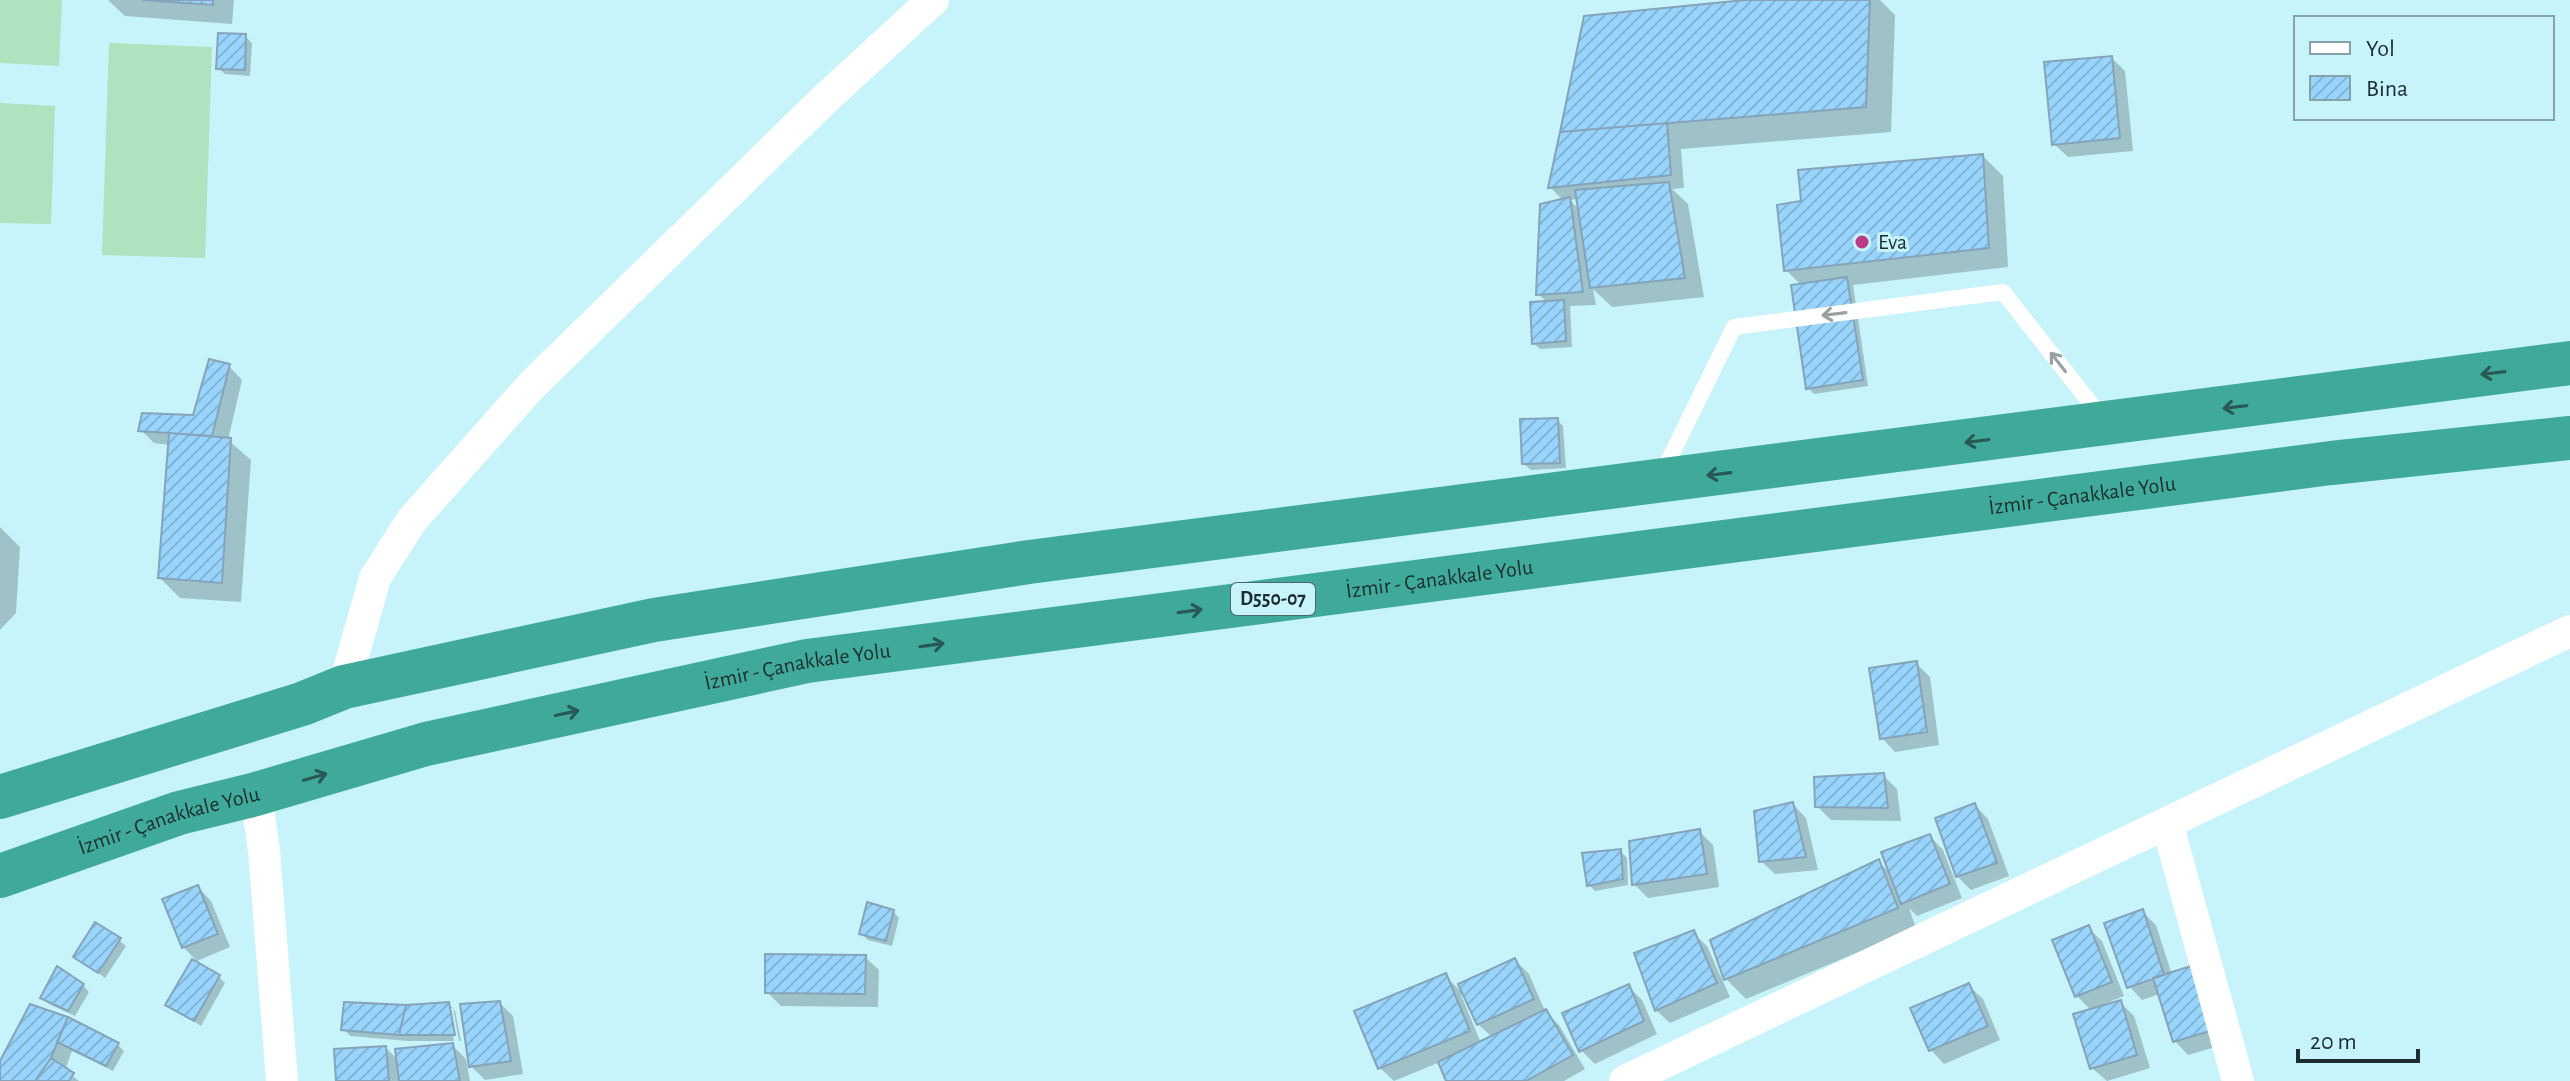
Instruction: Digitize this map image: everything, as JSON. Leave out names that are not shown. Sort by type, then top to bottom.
[{"type":"highway","points":[[0,797],[302,704],[344,687],[654,620],[1029,562],[2570,363]]},
{"type":"highway","name":"İzmir - Çanakkale Yolu","points":[[0,876],[179,813],[256,794],[426,744],[807,661],[2268,471],[2570,438]]},
{"type":"street","points":[[344,687],[375,578],[412,520],[531,386],[826,98],[933,0]]},
{"type":"street","points":[[1625,1081],[2570,631]]},
{"type":"street","points":[[256,794],[264,850],[282,1081]]},
{"type":"street","points":[[2167,823],[2238,1081]]},
{"type":"lane","points":[[1658,482],[1734,327],[2003,292],[2107,424]]},
{"type":"green space","points":[[0,0],[62,0],[59,66],[0,63]]},
{"type":"green space","points":[[109,43],[212,47],[205,258],[102,255]]},
{"type":"green space","points":[[0,103],[55,106],[51,224],[0,223]]},
{"type":"building","points":[[142,0],[213,0],[213,5]]},
{"type":"building","points":[[1745,0],[1870,0],[1866,107],[1560,132],[1584,16]]},
{"type":"building","points":[[218,33],[246,34],[245,70],[216,69]]},
{"type":"building","points":[[2112,56],[2120,138],[2052,145],[2044,62]]},
{"type":"building","points":[[1667,123],[1671,175],[1548,188],[1560,132]]},
{"type":"building","points":[[1983,154],[1989,248],[1784,271],[1777,205],[1801,201],[1798,170]]},
{"type":"building","points":[[1669,182],[1685,278],[1590,288],[1575,190]]},
{"type":"building","points":[[1570,197],[1583,292],[1536,295],[1540,204]]},
{"type":"building","points":[[1847,277],[1863,380],[1806,389],[1791,285]]},
{"type":"building","points":[[1564,300],[1566,341],[1532,344],[1530,302]]},
{"type":"building","points":[[209,359],[230,364],[212,436],[138,431],[142,413],[193,415]]},
{"type":"building","points":[[1558,418],[1560,463],[1522,464],[1520,419]]},
{"type":"building","points":[[169,433],[231,438],[222,583],[158,578]]},
{"type":"building","points":[[1917,661],[1927,732],[1880,739],[1869,668]]},
{"type":"building","points":[[1884,773],[1888,808],[1815,807],[1814,777]]},
{"type":"building","points":[[1793,802],[1806,857],[1759,862],[1754,811]]},
{"type":"building","points":[[1975,803],[1997,863],[1956,877],[1935,818]]},
{"type":"building","points":[[1700,829],[1707,874],[1632,885],[1629,841]]},
{"type":"building","points":[[1930,834],[1950,884],[1901,904],[1881,852]]},
{"type":"building","points":[[1621,849],[1623,879],[1587,886],[1582,853]]},
{"type":"building","points":[[1879,859],[1898,908],[1724,980],[1710,940]]},
{"type":"building","points":[[198,885],[218,934],[182,948],[162,899]]},
{"type":"building","points":[[867,902],[894,910],[886,941],[859,934]]},
{"type":"building","points":[[2143,909],[2164,975],[2127,988],[2104,923]]},
{"type":"building","points":[[95,922],[121,938],[98,973],[73,957]]},
{"type":"building","points":[[2089,925],[2112,982],[2075,997],[2052,940]]},
{"type":"building","points":[[1694,930],[1717,983],[1655,1011],[1634,953]]},
{"type":"building","points":[[765,954],[866,955],[865,994],[765,993]]},
{"type":"building","points":[[1515,958],[1534,999],[1477,1025],[1458,984]]},
{"type":"building","points":[[192,959],[220,975],[194,1021],[165,1005]]},
{"type":"building","points":[[2207,961],[2227,1026],[2173,1042],[2153,978]]},
{"type":"building","points":[[57,966],[84,984],[68,1011],[40,998]]},
{"type":"building","points":[[1446,973],[1470,1031],[1378,1069],[1354,1011]]},
{"type":"building","points":[[1969,983],[1988,1026],[1929,1051],[1910,1008]]},
{"type":"building","points":[[1629,984],[1644,1021],[1579,1052],[1562,1013]]},
{"type":"building","points":[[2121,1000],[2137,1055],[2090,1069],[2073,1014]]},
{"type":"building","points":[[500,1001],[511,1061],[469,1067],[460,1004]]},
{"type":"building","points":[[344,1002],[406,1005],[399,1035],[341,1030]]},
{"type":"building","points":[[449,1002],[455,1035],[399,1035],[406,1005]]},
{"type":"building","points":[[30,1004],[68,1017],[51,1058],[35,1081],[0,1081],[0,1061]]},
{"type":"building","points":[[1546,1009],[1573,1055],[1526,1081],[1446,1081],[1438,1062]]},
{"type":"building","points":[[68,1017],[119,1043],[106,1066],[57,1042]]},
{"type":"building","points":[[453,1043],[460,1081],[399,1081],[395,1049]]},
{"type":"building","points":[[386,1046],[389,1081],[336,1081],[334,1049]]},
{"type":"building","points":[[51,1058],[74,1073],[69,1081],[35,1081]]},
{"type":"place","name":"Eva","points":[[1862,242]]}]
